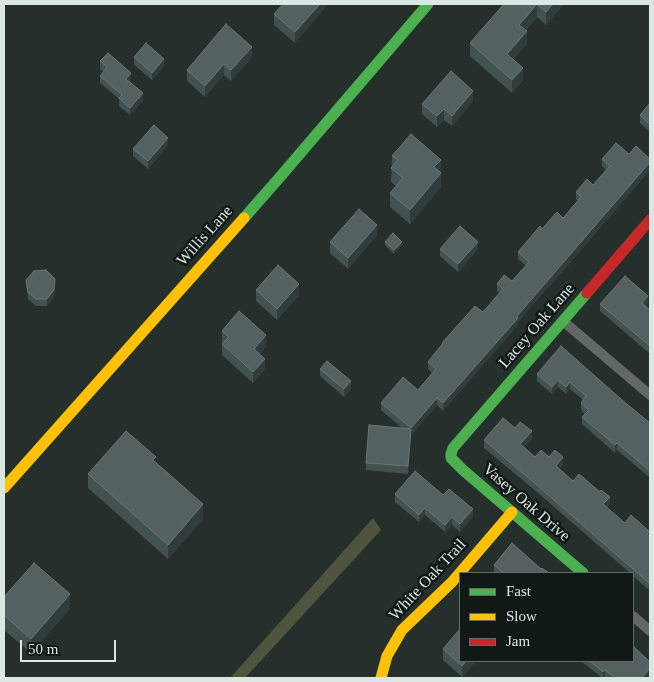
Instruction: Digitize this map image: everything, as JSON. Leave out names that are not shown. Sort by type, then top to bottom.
[{"type":"street","name":"Willis Lane","points":[[4,488],[270,188],[428,4]]},
{"type":"street","name":"Lacey Oak Lane","points":[[451,454],[454,448],[650,220]]},
{"type":"street","points":[[563,321],[650,395]]},
{"type":"street","name":"Vasey Oak Drive","points":[[451,454],[451,458],[463,470],[582,572]]},
{"type":"street","name":"White Oak Trail","points":[[461,572],[512,512]]},
{"type":"street","name":"White Oak Trail","points":[[382,678],[387,656],[402,630],[459,574]]},
{"type":"street","points":[[634,617],[650,631]]},
{"type":"green space","points":[[373,518],[381,530],[245,678],[230,678]]},
{"type":"building","points":[[283,4],[320,4],[295,32],[274,14]]},
{"type":"building","points":[[504,4],[537,4],[519,25],[527,31],[507,54],[523,68],[512,80],[470,43]]},
{"type":"building","points":[[537,4],[553,4],[546,12]]},
{"type":"building","points":[[226,24],[252,47],[231,70],[224,64],[205,86],[187,70]]},
{"type":"building","points":[[146,43],[164,59],[152,73],[134,57]]},
{"type":"building","points":[[108,53],[131,73],[126,79],[143,93],[130,108],[119,98],[122,95],[100,76],[107,67],[100,61]]},
{"type":"building","points":[[451,71],[473,91],[452,116],[444,109],[437,116],[422,104]]},
{"type":"building","points":[[650,103],[650,125],[640,115]]},
{"type":"building","points":[[154,125],[168,138],[148,161],[133,149]]},
{"type":"building","points":[[411,134],[441,160],[434,167],[441,173],[410,210],[390,193],[403,178],[391,168],[398,160],[392,156]]},
{"type":"building","points":[[616,143],[629,154],[636,146],[650,159],[650,162],[517,316],[518,318],[443,403],[437,398],[411,428],[381,403],[403,377],[418,390],[436,369],[428,362],[442,343],[475,306],[483,312],[503,289],[497,284],[504,275],[512,281],[529,262],[518,252],[540,226],[542,229],[557,212],[563,218],[581,197],[576,192],[587,179],[593,185],[610,166],[602,159]]},
{"type":"building","points":[[359,209],[377,225],[348,258],[330,242]]},
{"type":"building","points":[[460,226],[478,242],[458,264],[440,249]]},
{"type":"building","points":[[393,233],[402,242],[394,250],[385,242]]},
{"type":"building","points":[[278,265],[299,284],[277,309],[256,290]]},
{"type":"building","points":[[46,270],[55,279],[54,290],[47,299],[36,299],[28,292],[26,280],[34,271]]},
{"type":"building","points":[[625,276],[648,296],[642,303],[650,310],[650,346],[600,304]]},
{"type":"building","points":[[239,311],[266,335],[254,349],[265,359],[253,372],[222,344],[229,337],[222,331]]},
{"type":"building","points":[[561,346],[650,423],[650,471],[582,417],[589,410],[581,403],[586,396],[570,382],[566,387],[558,380],[552,387],[537,374]]},
{"type":"building","points":[[327,361],[351,381],[344,389],[320,369]]},
{"type":"building","points":[[503,418],[515,428],[520,422],[532,431],[520,444],[535,457],[541,450],[549,457],[555,450],[563,457],[556,466],[573,481],[579,474],[600,492],[601,490],[610,497],[603,504],[625,523],[631,515],[650,532],[647,534],[650,537],[650,584],[484,440]]},
{"type":"building","points":[[369,425],[411,429],[408,466],[366,463]]},
{"type":"building","points":[[126,431],[156,457],[153,460],[203,504],[168,545],[88,474]]},
{"type":"building","points":[[415,471],[443,495],[449,489],[473,509],[460,524],[452,517],[445,525],[425,508],[419,515],[395,494]]},
{"type":"building","points":[[512,543],[541,569],[548,572],[503,572],[494,565]]},
{"type":"building","points":[[34,563],[70,594],[31,639],[4,615],[4,597]]},
{"type":"building","points":[[459,630],[459,662],[465,662],[462,666],[443,649]]},
{"type":"building","points":[[634,647],[650,662],[650,668],[642,678],[615,678],[605,670],[603,672],[591,662],[634,662]]},
{"type":"traffic: fast","points":[[244,218],[428,4]]},
{"type":"traffic: fast","points":[[582,572],[463,470],[451,458],[451,454],[453,448],[587,293]]},
{"type":"traffic: slow","points":[[4,488],[244,218]]},
{"type":"traffic: slow","points":[[461,572],[512,512]]},
{"type":"traffic: slow","points":[[381,678],[387,656],[402,630],[459,574]]},
{"type":"traffic: jam","points":[[587,293],[650,220]]}]
